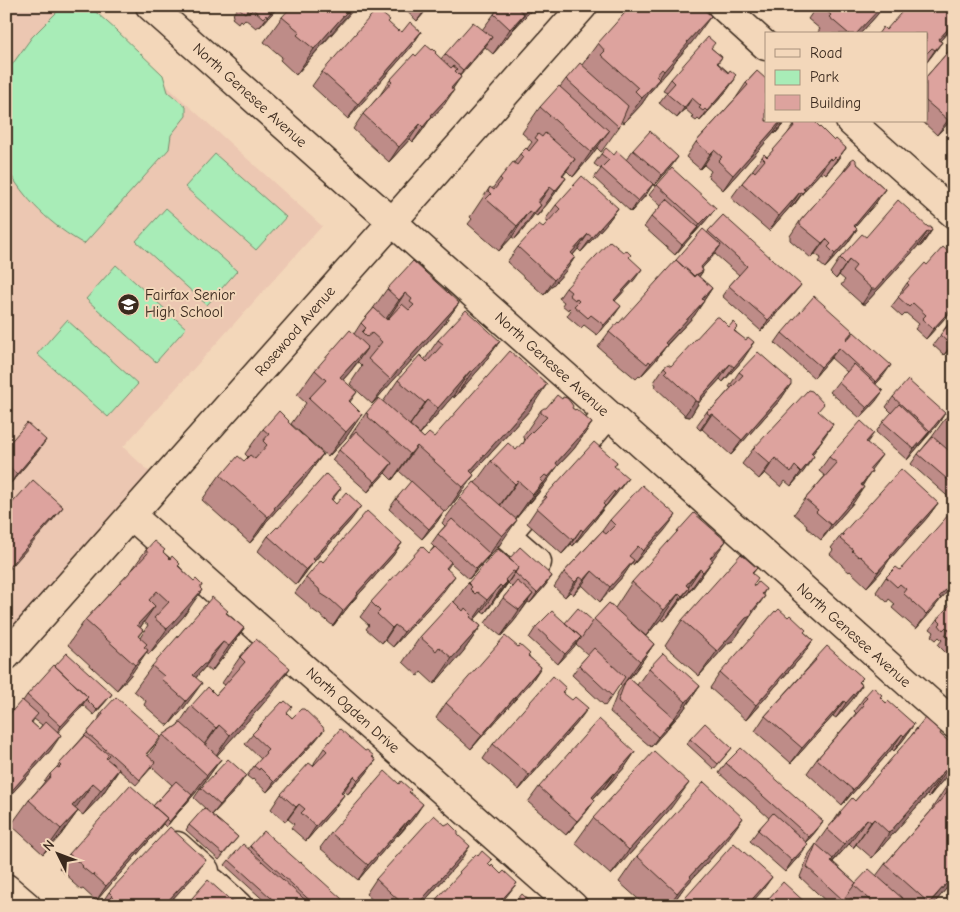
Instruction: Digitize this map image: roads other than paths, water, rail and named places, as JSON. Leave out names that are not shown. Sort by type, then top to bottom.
[{"type":"street","name":"North Genesee Avenue","points":[[150,6],[954,724]]},
{"type":"street","name":"Rosewood Avenue","points":[[6,656],[583,6]]},
{"type":"street","points":[[722,6],[765,45]]},
{"type":"street","points":[[851,122],[954,214]]},
{"type":"street","points":[[536,562],[506,535],[608,414]]},
{"type":"street","name":"North Ogden Drive","points":[[132,516],[573,906]]},
{"type":"street","points":[[175,906],[205,871],[177,846]]},
{"type":"street","points":[[213,883],[238,906]]},
{"type":"street","points":[[6,888],[27,906]]},
{"type":"place","name":"Fairfax Senior High School","points":[[129,304]]}]
